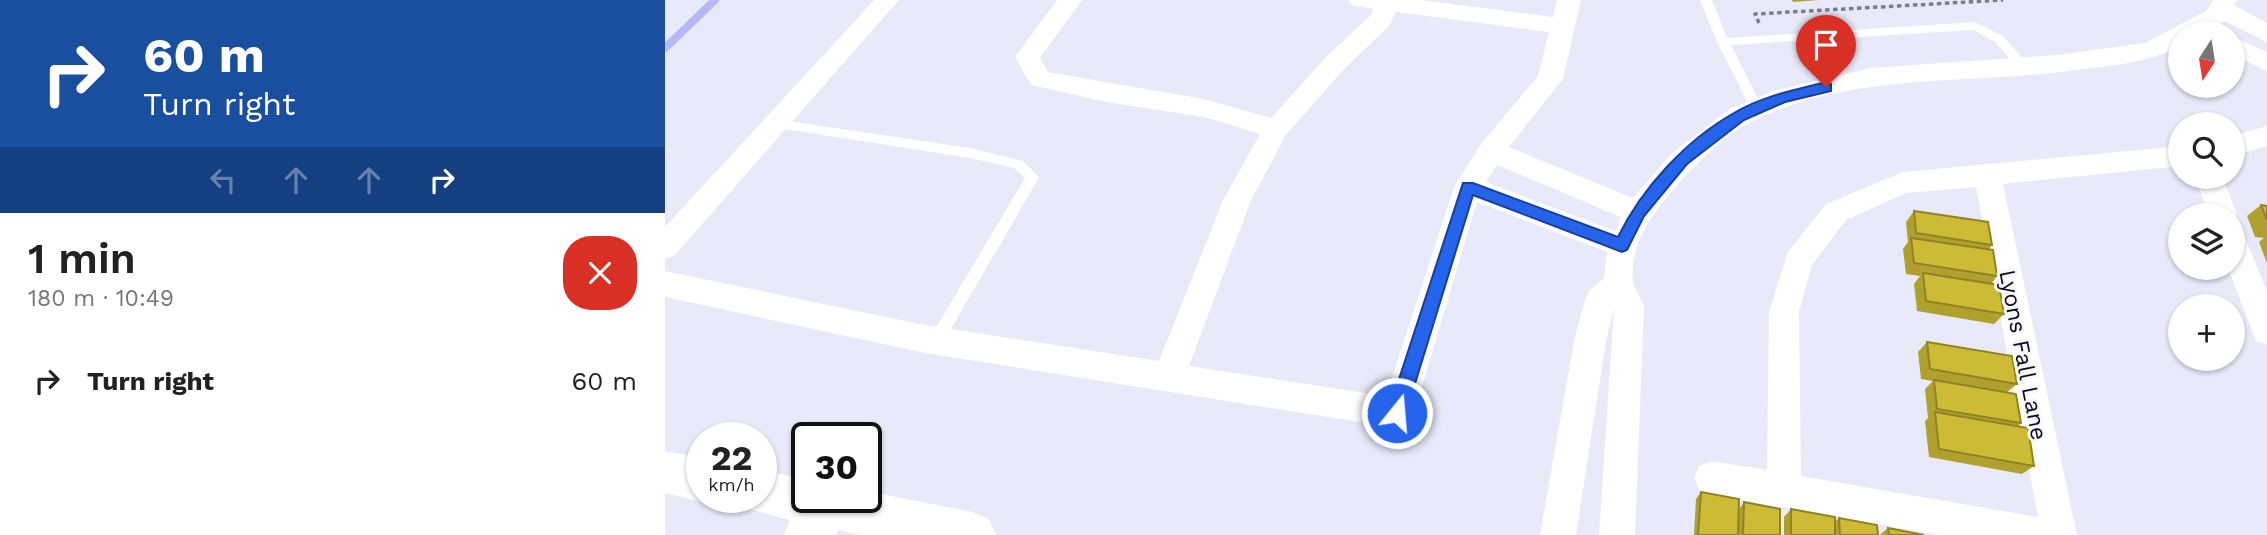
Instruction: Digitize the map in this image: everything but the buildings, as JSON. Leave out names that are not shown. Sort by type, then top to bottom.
[{"type":"main road","points":[[665,472],[686,477]]},
{"type":"main road","points":[[777,500],[817,521],[973,535]]},
{"type":"street","points":[[665,247],[887,0]]},
{"type":"street","points":[[1070,0],[1027,57],[1040,79],[1106,93],[1204,108],[1276,129]]},
{"type":"street","points":[[665,284],[936,341],[1397,413],[1468,187],[1491,151],[1550,79],[1566,13],[1387,4],[1360,0]]},
{"type":"street","points":[[1168,378],[1237,200],[1276,129],[1336,62],[1382,19],[1387,4]]},
{"type":"street","points":[[2209,21],[2223,4],[2267,34]]},
{"type":"street","points":[[1617,535],[1629,305],[1618,284],[1622,246],[1638,212],[1682,160],[1739,116],[1782,98],[1871,77],[2024,67],[2150,51],[2168,43]]},
{"type":"street","points":[[2245,51],[2267,62]]},
{"type":"street","points":[[2245,142],[2267,136]]},
{"type":"street","points":[[1491,151],[1638,212]]},
{"type":"street","points":[[1784,490],[1783,312],[1798,261],[1836,212],[1903,183],[2168,157]]},
{"type":"street","name":"Lyons Fall Lane","points":[[1988,176],[2059,535]]},
{"type":"street","points":[[1468,187],[1622,246]]},
{"type":"street","points":[[2245,273],[2267,331]]},
{"type":"street","points":[[1558,535],[1590,341],[1600,300],[1618,284]]},
{"type":"street","points":[[1711,478],[2038,535]]},
{"type":"lane","points":[[1706,0],[1723,42],[1757,109]]},
{"type":"lane","points":[[1723,42],[1975,26],[1999,39],[2024,67]]},
{"type":"lane","points":[[775,124],[970,153],[1018,164],[1032,177],[936,341]]},
{"type":"path","points":[[1766,39],[1755,14],[2003,0]]},
{"type":"waterway","points":[[665,48],[715,0]]},
{"type":"route","points":[[1397,413],[1468,187],[1622,246],[1638,212],[1682,160],[1739,116],[1782,98],[1826,87]]}]
